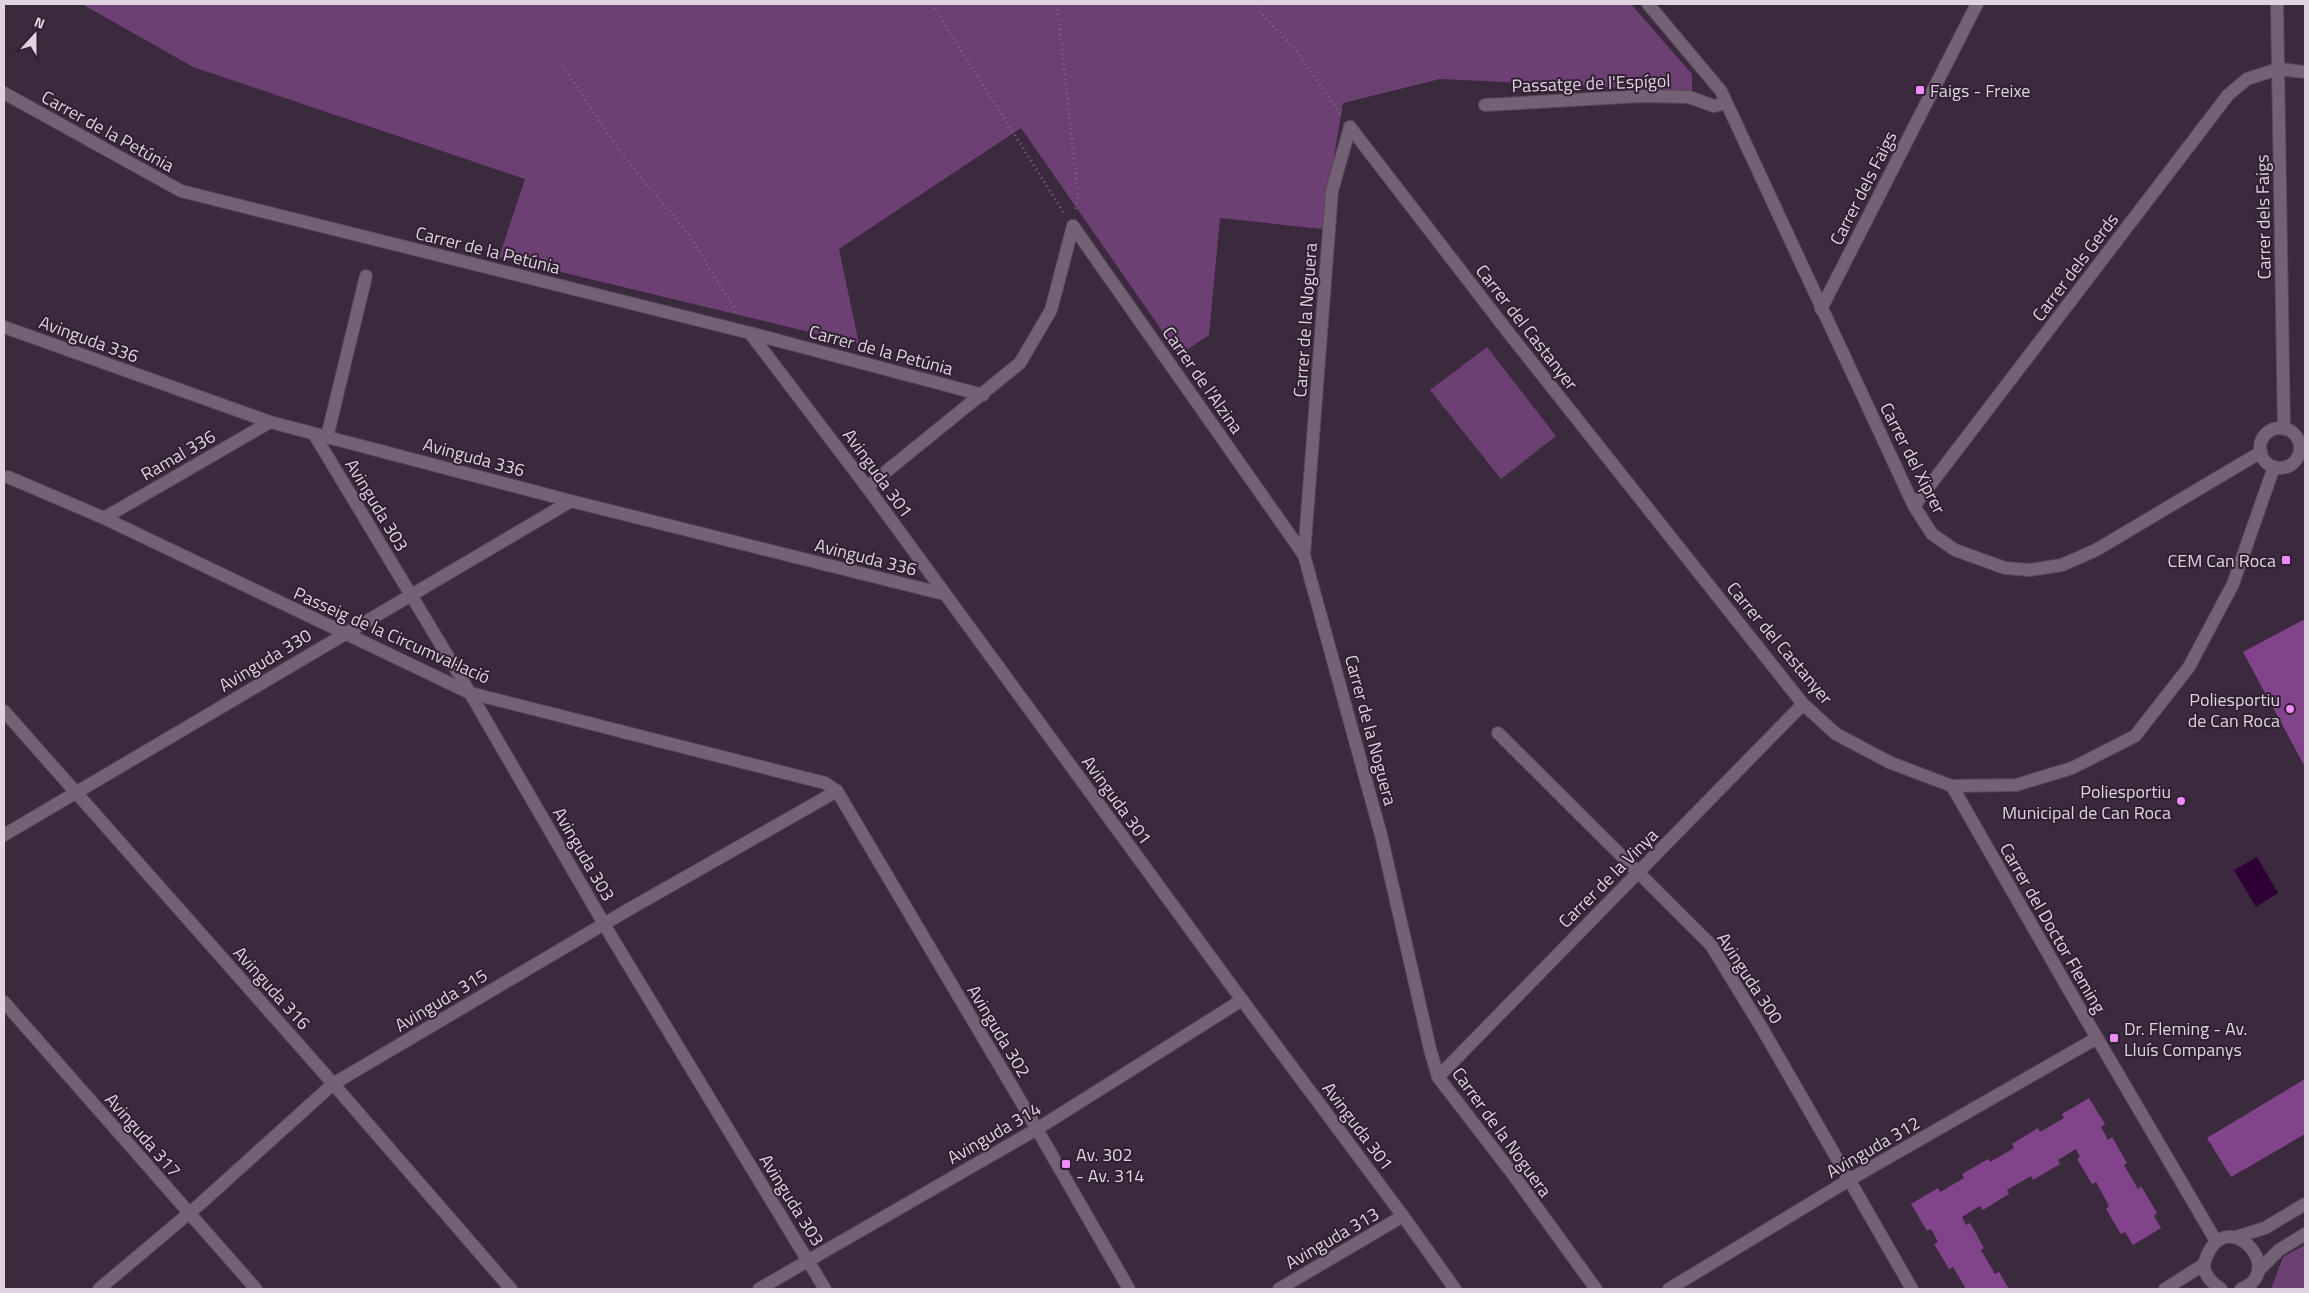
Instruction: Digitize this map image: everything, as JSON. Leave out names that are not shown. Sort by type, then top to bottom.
[{"type":"street","name":"Carrer del Xiprer","points":[[1648,4],[1724,97],[1914,506],[1932,534],[1955,550],[2005,568],[2038,569],[2062,565],[2096,550],[2261,452]]},
{"type":"street","name":"Carrer dels Faigs","points":[[1821,309],[1977,4]]},
{"type":"street","name":"Carrer dels Faigs","points":[[2277,4],[2284,429]]},
{"type":"street","points":[[2278,69],[2305,72]]},
{"type":"street","name":"Carrer dels Gerds","points":[[1914,506],[2228,95],[2247,79],[2278,69]]},
{"type":"street","name":"Carrer de la Petúnia","points":[[4,93],[181,191],[750,333],[983,395]]},
{"type":"street","name":"Passatge de l'Espígol","points":[[1485,105],[1642,96],[1689,97],[1714,106],[1724,97]]},
{"type":"street","name":"Carrer de la Noguera","points":[[1350,127],[1332,191],[1304,555],[1382,835],[1438,1077],[1512,1173],[1596,1289]]},
{"type":"street","name":"Carrer del Castanyer","points":[[1350,127],[1508,332],[1803,704],[1836,734],[1891,763],[1952,786],[2016,785],[2072,768],[2135,736],[2189,668],[2233,584],[2274,467]]},
{"type":"street","points":[[868,487],[1020,363],[1051,310],[1073,226]]},
{"type":"street","name":"Carrer de l'Alzina","points":[[1073,226],[1304,555]]},
{"type":"street","points":[[320,436],[366,276]]},
{"type":"street","name":"Avinguda 336","points":[[4,327],[270,422],[571,501],[944,594]]},
{"type":"street","name":"Avinguda 301","points":[[750,333],[868,487],[944,594],[1455,1289]]},
{"type":"street","name":"Ramal 336","points":[[104,518],[270,422]]},
{"type":"street","points":[[2284,429],[2297,437],[2303,451],[2286,468],[2274,467],[2265,461],[2261,452],[2263,439],[2266,434],[2272,430],[2284,429]]},
{"type":"street","name":"Avinguda 303","points":[[320,436],[411,596],[470,693],[604,924],[825,1289]]},
{"type":"street","name":"Passeig de la Circumval·lació","points":[[5,475],[104,518],[470,693],[825,783],[837,791]]},
{"type":"street","name":"Avinguda 330","points":[[4,835],[571,501]]},
{"type":"street","name":"Carrer de la Vinya","points":[[1438,1077],[1803,704]]},
{"type":"street","name":"Avinguda 316","points":[[4,711],[511,1289]]},
{"type":"street","name":"Avinguda 300","points":[[1498,733],[1711,945],[1764,1030],[1912,1289]]},
{"type":"street","name":"Carrer del Doctor Fleming","points":[[1952,786],[2216,1241]]},
{"type":"street","name":"Avinguda 315","points":[[99,1289],[189,1214],[333,1084],[604,924],[837,791]]},
{"type":"street","name":"Avinguda 302","points":[[837,791],[1129,1289]]},
{"type":"street","name":"Avinguda 314","points":[[758,1289],[1036,1129],[1242,1000]]},
{"type":"street","name":"Avinguda 317","points":[[4,1002],[256,1289]]},
{"type":"street","name":"Avinguda 312","points":[[1669,1289],[1849,1180],[2097,1038]]},
{"type":"street","points":[[2236,1238],[2265,1228],[2305,1204]]},
{"type":"street","name":"Avinguda 313","points":[[1279,1289],[1403,1216]]},
{"type":"street","points":[[2243,1289],[2253,1281],[2258,1271],[2279,1250],[2305,1234]]},
{"type":"street","points":[[2221,1289],[2209,1280],[2204,1265],[2208,1251],[2216,1241],[2226,1237],[2236,1238],[2247,1243],[2254,1249],[2259,1262],[2258,1271]]},
{"type":"street","points":[[2165,1289],[2204,1265]]},
{"type":"path","points":[[932,4],[1073,226]]},
{"type":"path","points":[[1057,4],[1078,194],[1073,226]]},
{"type":"path","points":[[1252,4],[1297,50],[1350,127]]},
{"type":"path","points":[[563,66],[622,153],[689,235],[750,333]]},
{"type":"shaded area","points":[[82,4],[1631,4],[1692,74],[1692,91],[1440,79],[1343,103],[1322,229],[1220,218],[1209,335],[1179,355],[1021,128],[839,249],[859,344],[499,257],[525,179],[193,67]]},
{"type":"shaded area","points":[[1487,347],[1556,436],[1501,479],[1430,390]]},
{"type":"shaded area","points":[[2257,857],[2278,893],[2256,907],[2234,870]]},
{"type":"shaded area","points":[[2305,1245],[2305,1289],[2271,1289],[2283,1257]]},
{"type":"building","name":"Poliesportiu de Can Roca","points":[[2305,619],[2305,767],[2243,652]]},
{"type":"building","points":[[2305,1079],[2305,1134],[2231,1177],[2207,1138]]},
{"type":"building","points":[[2089,1098],[2105,1124],[2101,1127],[2108,1140],[2112,1137],[2127,1163],[2124,1165],[2138,1189],[2141,1186],[2157,1213],[2154,1216],[2161,1228],[2133,1245],[2125,1232],[2121,1234],[2106,1209],[2109,1206],[2096,1182],[2092,1184],[2077,1159],[2080,1157],[2076,1149],[2058,1160],[2060,1164],[2033,1180],[2031,1176],[2007,1190],[2009,1194],[1983,1210],[1980,1206],[1962,1217],[1966,1225],[1970,1223],[1984,1248],[1981,1250],[1995,1274],[1999,1272],[2009,1289],[1966,1289],[1953,1267],[1949,1269],[1934,1244],[1938,1242],[1931,1229],[1927,1231],[1911,1204],[1938,1188],[1940,1192],[1964,1178],[1962,1174],[1988,1159],[1990,1162],[2014,1148],[2012,1144],[2038,1128],[2040,1132],[2064,1118],[2062,1114]]},
{"type":"place","name":"Faigs - Freixe","points":[[1920,90]]},
{"type":"place","name":"CEM Can Roca","points":[[2286,560]]},
{"type":"place","name":"Poliesportiu de Can Roca","points":[[2290,709]]},
{"type":"place","name":"Poliesportiu Municipal de Can Roca","points":[[2181,801]]},
{"type":"place","name":"Dr. Fleming - Av. Lluís Companys","points":[[2114,1038]]},
{"type":"place","name":"Av. 302 - Av. 314","points":[[1066,1164]]}]
